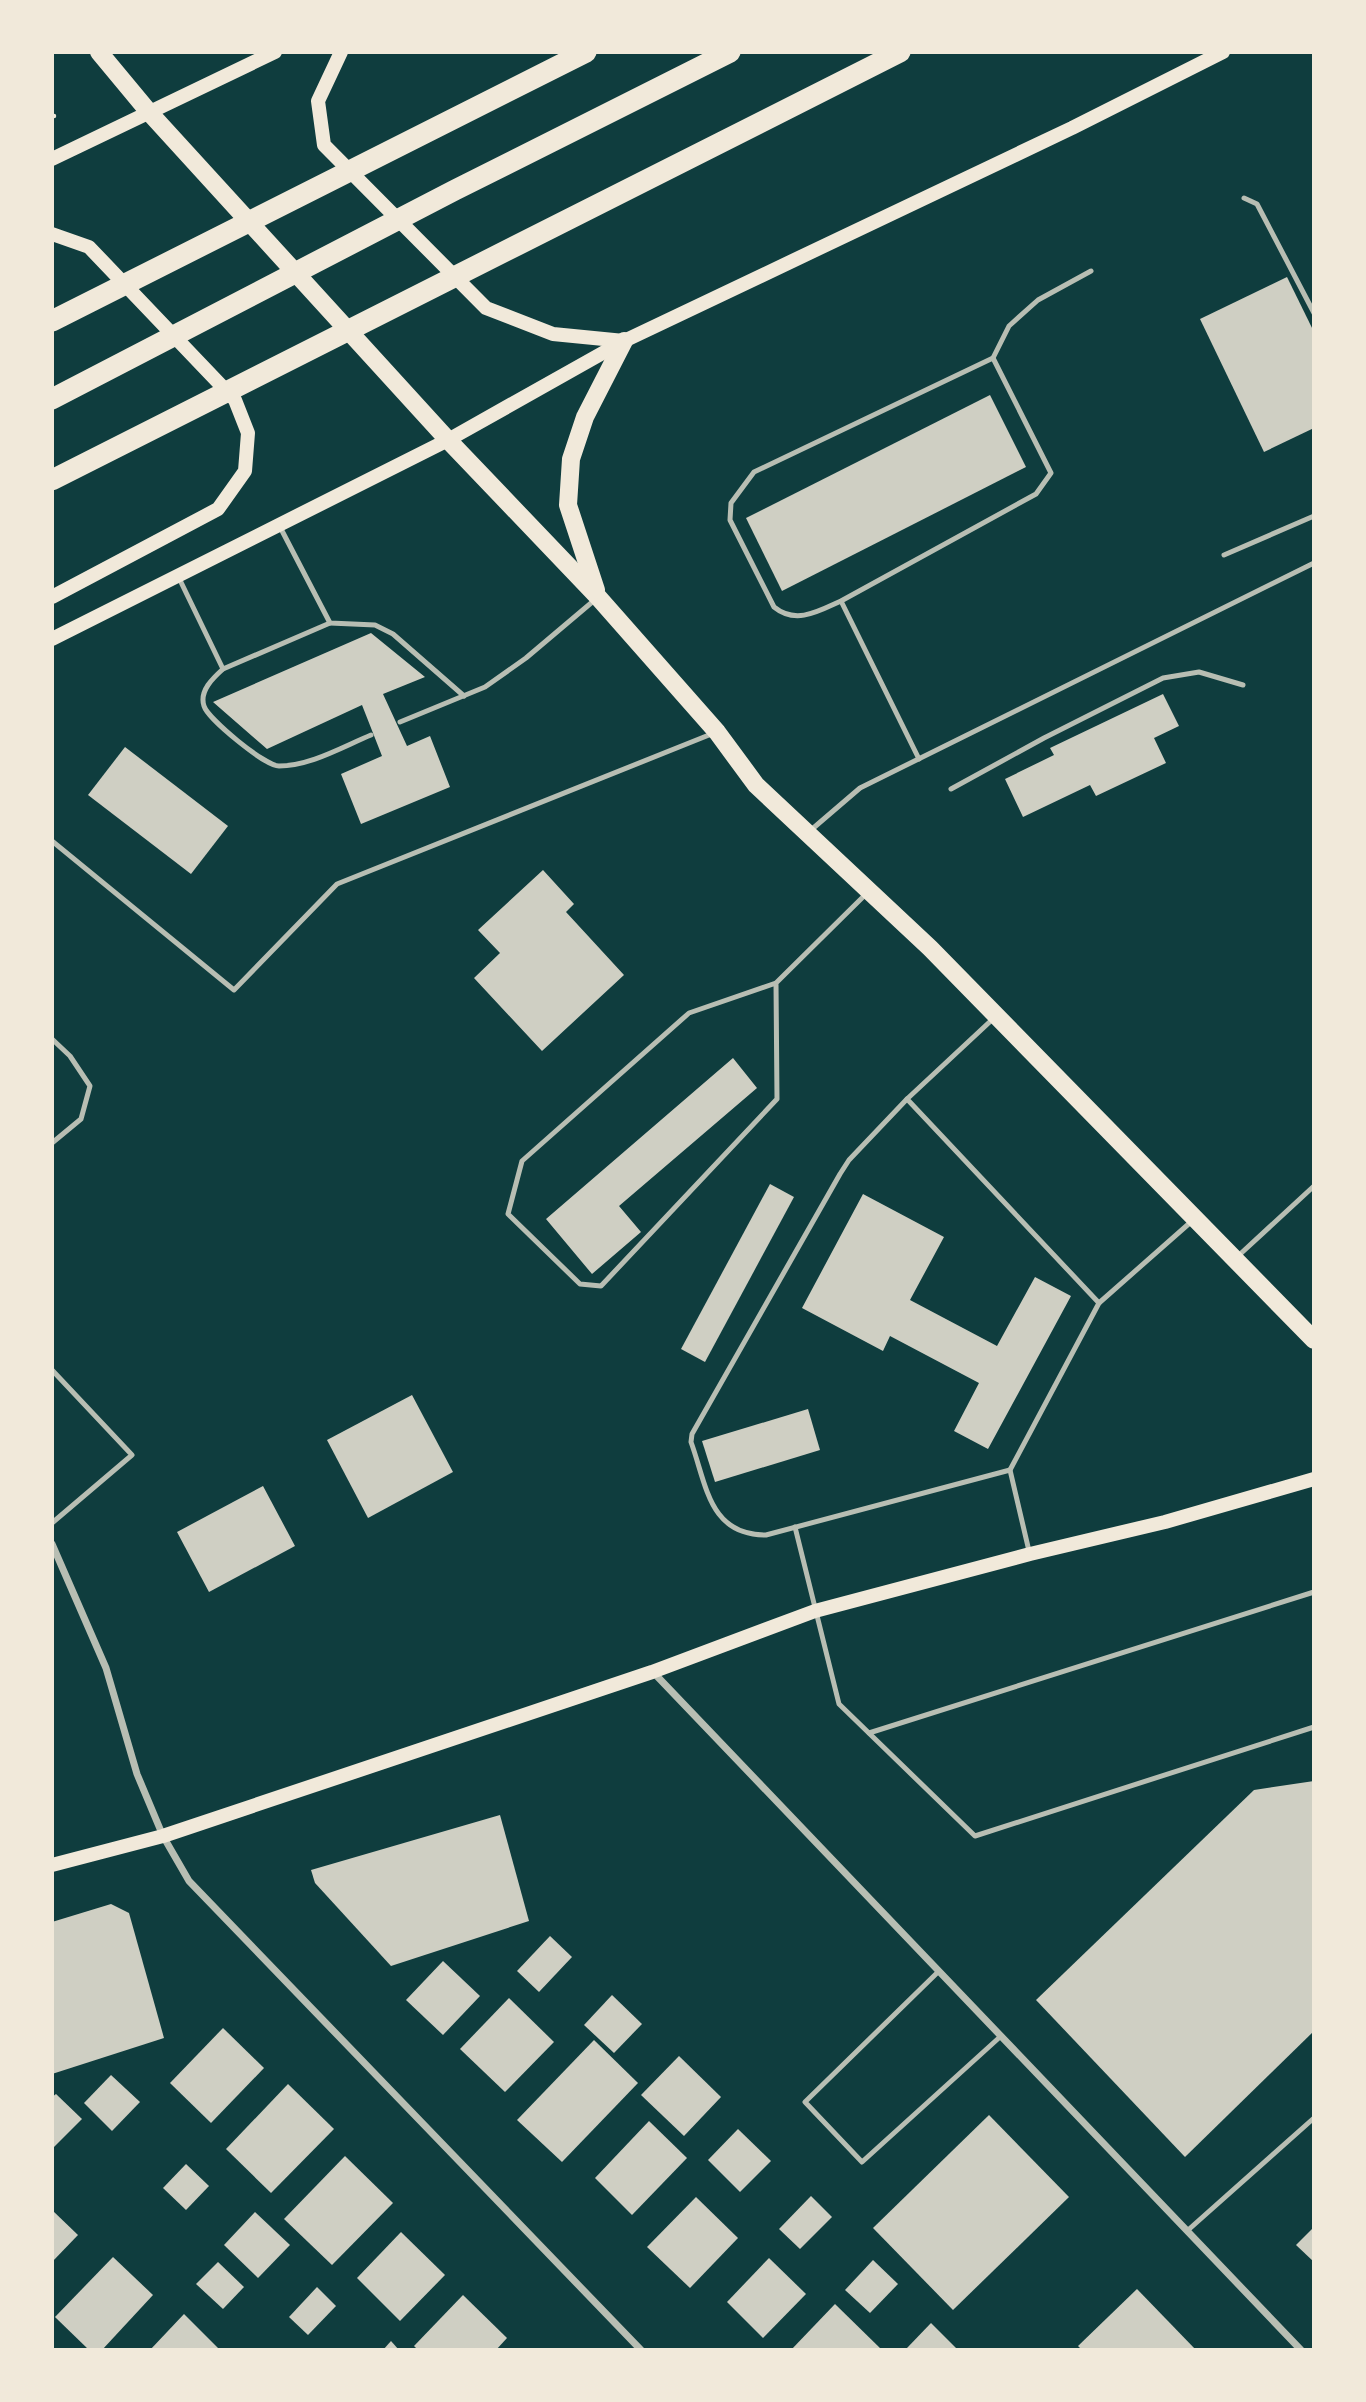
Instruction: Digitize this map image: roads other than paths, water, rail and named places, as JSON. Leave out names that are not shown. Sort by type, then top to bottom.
[{"type":"highway","points":[[52,321],[586,52]]},
{"type":"highway","points":[[55,398],[455,190],[730,52]]},
{"type":"highway","points":[[52,480],[900,52]]},
{"type":"main road","points":[[99,52],[148,111],[448,440],[598,597],[717,732],[756,785],[869,890],[996,1016],[1314,1340]]},
{"type":"main road","points":[[52,159],[275,52]]},
{"type":"main road","points":[[341,52],[318,101],[324,145],[486,308],[553,334],[624,341]]},
{"type":"main road","points":[[52,639],[448,440],[624,341],[1072,128],[1223,52]]},
{"type":"main road","points":[[52,233],[89,247],[235,400],[248,433],[245,471],[218,509],[52,597]]},
{"type":"main road","points":[[598,597],[568,505],[571,459],[585,417],[624,341]]},
{"type":"main road","points":[[52,1866],[163,1836],[652,1672],[815,1611],[1030,1554],[1165,1522],[1314,1479]]},
{"type":"street","points":[[52,1544],[106,1668],[137,1774],[163,1836],[189,1881],[641,2350]]},
{"type":"street","points":[[652,1672],[1301,2350]]},
{"type":"lane","points":[[1244,198],[1257,204],[1314,313]]},
{"type":"lane","points":[[993,358],[1051,473],[1037,494],[842,601],[811,614],[794,617],[783,614],[774,607],[730,520],[731,503],[754,472],[993,358],[1009,326],[1038,300],[1091,271]]},
{"type":"lane","points":[[1224,555],[1314,516]]},
{"type":"lane","points":[[279,525],[330,623]]},
{"type":"lane","points":[[808,833],[860,788],[1314,563]]},
{"type":"lane","points":[[178,576],[223,670]]},
{"type":"lane","points":[[400,722],[485,687],[526,658],[598,597]]},
{"type":"lane","points":[[842,601],[919,759]]},
{"type":"lane","points":[[371,735],[299,764],[275,767],[261,760],[211,716],[204,706],[203,696],[207,686],[223,670],[330,623],[375,625],[393,634],[464,696]]},
{"type":"lane","points":[[951,789],[1163,678],[1199,672],[1243,685]]},
{"type":"lane","points":[[52,841],[234,990],[337,884],[717,732]]},
{"type":"lane","points":[[776,983],[777,1099],[601,1286],[580,1284],[508,1213],[522,1161],[689,1013],[776,983],[869,890]]},
{"type":"lane","points":[[996,1016],[907,1099],[849,1160],[692,1434],[691,1442],[718,1517],[748,1535],[766,1535],[1010,1470]]},
{"type":"lane","points":[[52,1039],[70,1056],[90,1086],[81,1119],[52,1143]]},
{"type":"lane","points":[[907,1099],[1099,1303]]},
{"type":"lane","points":[[1234,1259],[1314,1185]]},
{"type":"lane","points":[[1308,1191],[1314,1196]]},
{"type":"lane","points":[[1030,1554],[1010,1470],[1099,1303],[1195,1219]]},
{"type":"lane","points":[[52,1370],[132,1455],[52,1523]]},
{"type":"lane","points":[[795,1527],[839,1704],[975,1836],[1314,1727]]},
{"type":"lane","points":[[869,1733],[1314,1592]]},
{"type":"lane","points":[[939,1971],[805,2102],[862,2162],[1001,2036]]},
{"type":"lane","points":[[1187,2231],[1314,2118]]}]
